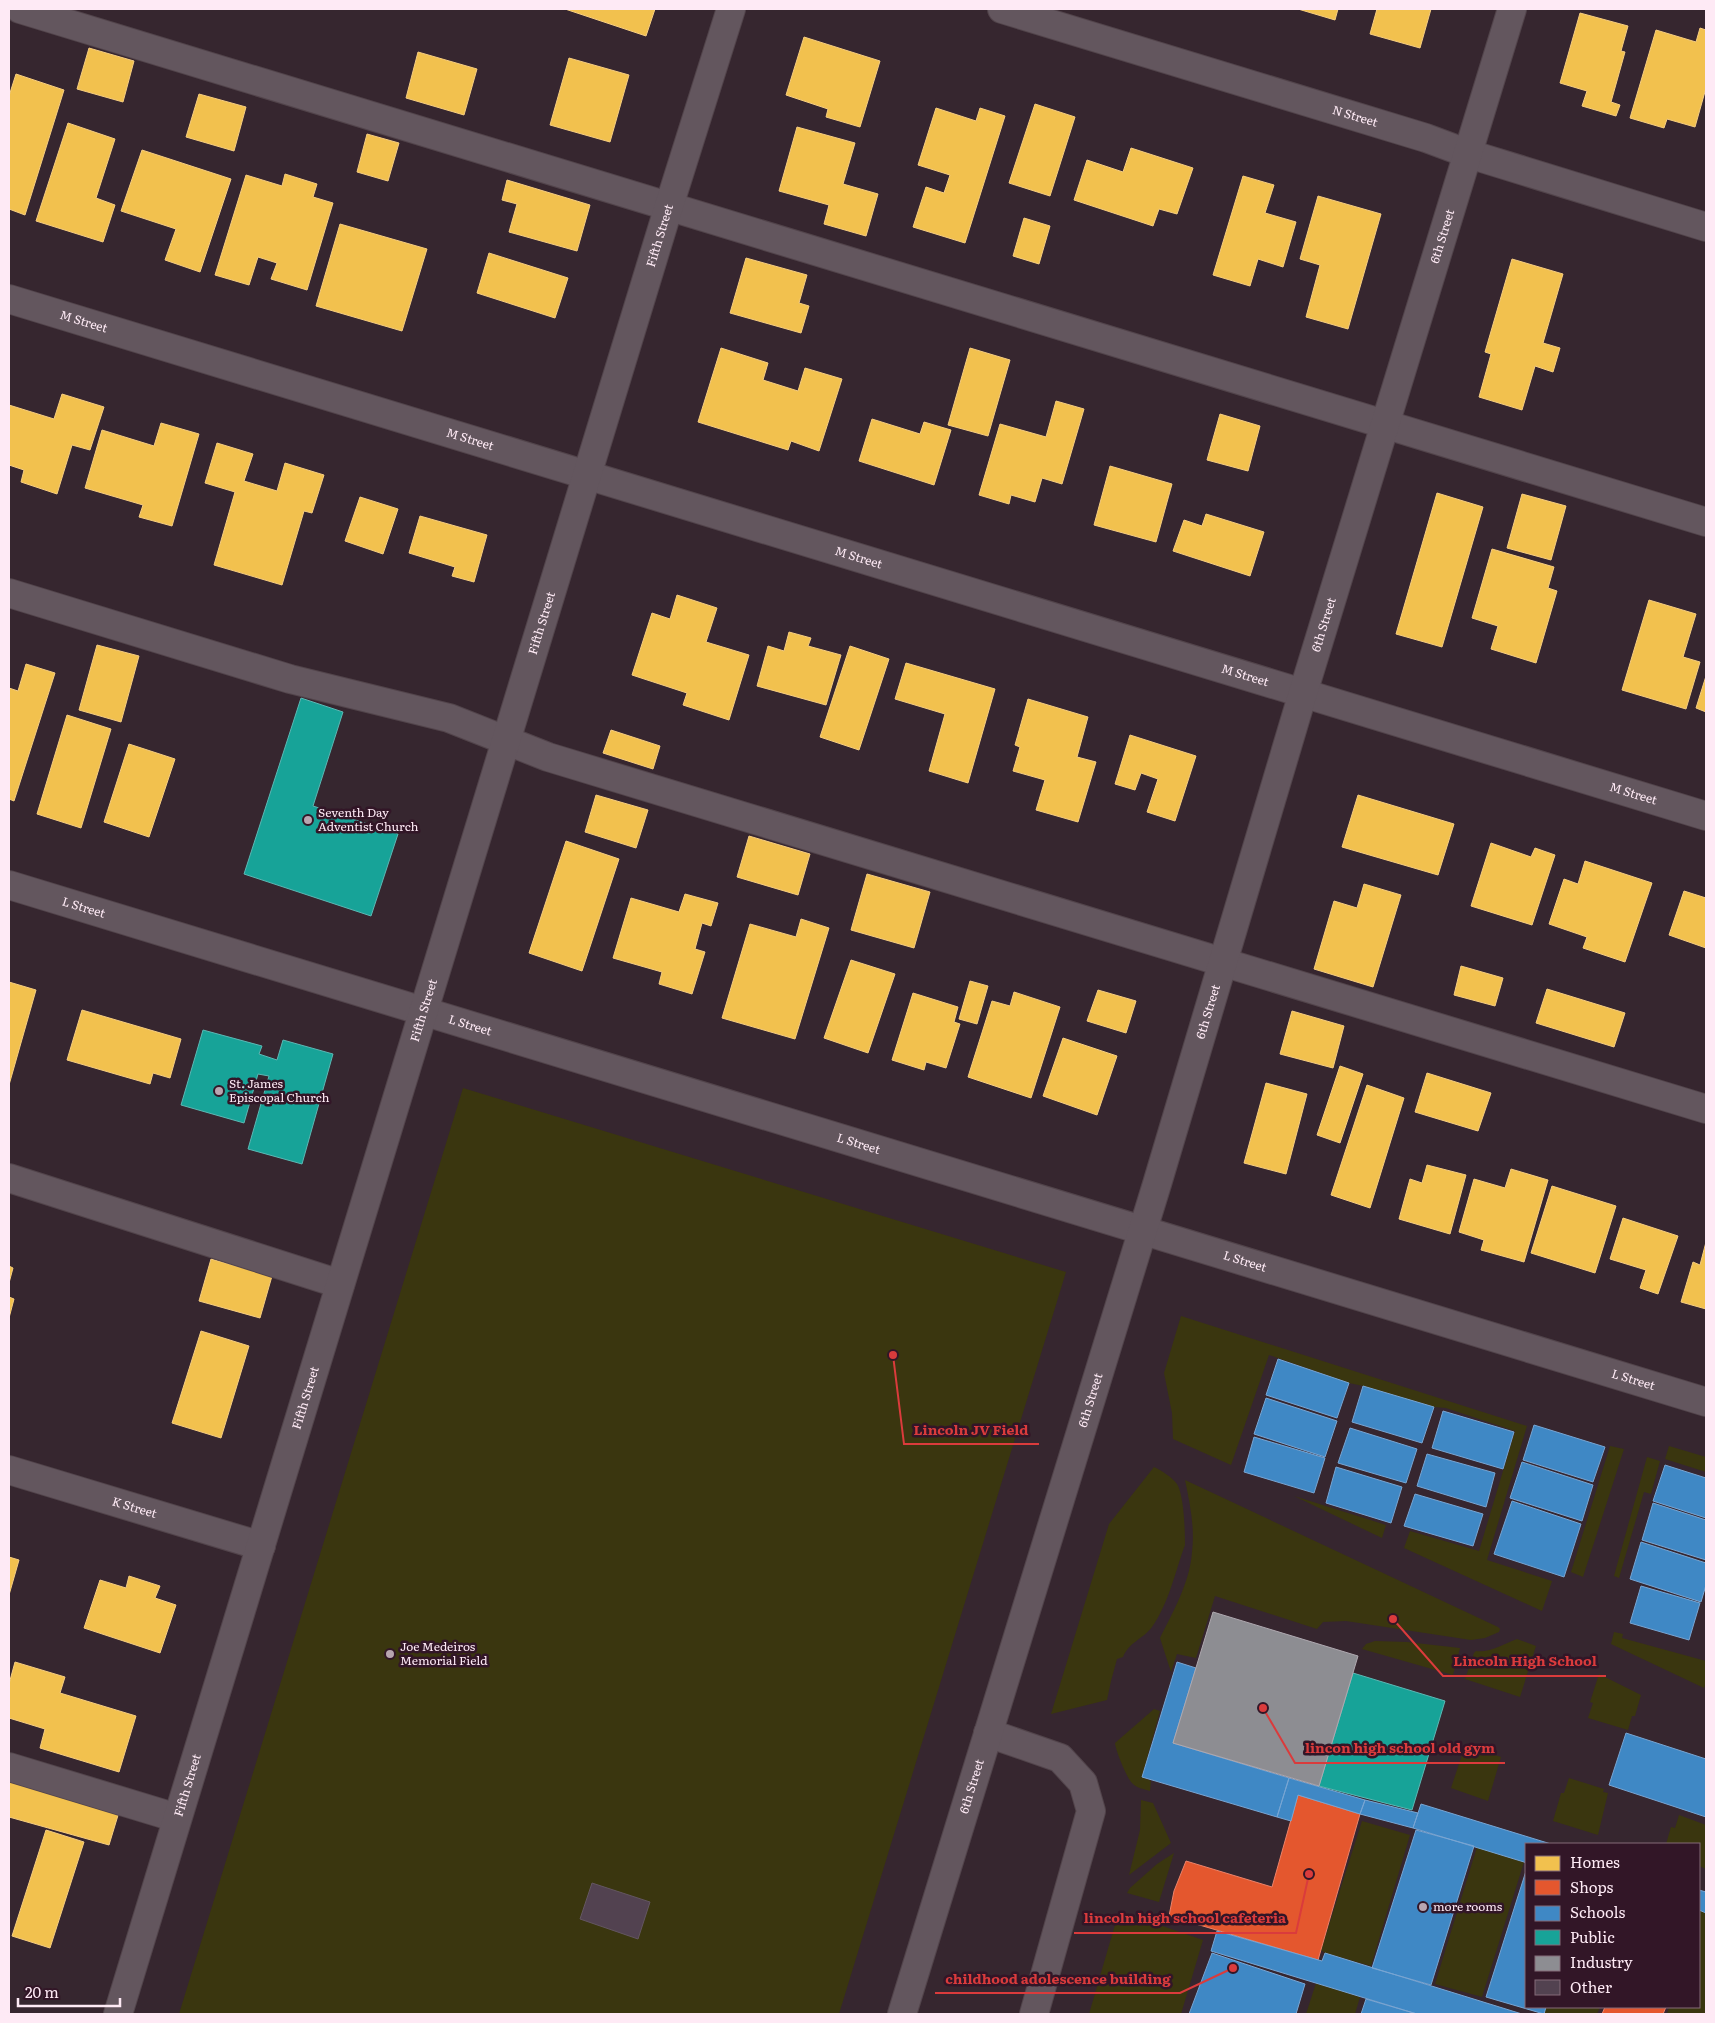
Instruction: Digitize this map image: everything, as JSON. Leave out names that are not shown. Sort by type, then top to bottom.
[{"type":"street","points":[[20,9],[1706,522]]},
{"type":"street","name":"Fifth Street","points":[[118,2014],[669,206],[731,9]]},
{"type":"street","name":"N Street","points":[[1002,9],[1426,138],[1469,154],[1706,226]]},
{"type":"street","name":"6th Street","points":[[902,2014],[1142,1231],[1384,424],[1469,154],[1512,9]]},
{"type":"street","name":"M Street","points":[[9,299],[1706,816]]},
{"type":"street","points":[[9,593],[290,679],[449,718],[548,757],[1706,1109]]},
{"type":"street","name":"L Street","points":[[9,885],[1706,1402]]},
{"type":"street","points":[[9,1178],[340,1284]]},
{"type":"street","name":"K Street","points":[[9,1470],[261,1546]]},
{"type":"street","points":[[988,1733],[1060,1758],[1083,1783],[1091,1811],[1034,2014]]},
{"type":"street","points":[[9,1767],[178,1818]]},
{"type":"shaded area","points":[[463,1088],[1066,1272],[839,2014],[179,2014]]},
{"type":"shaded area","points":[[1181,1316],[1527,1426],[1487,1560],[1552,1581],[1542,1611],[1404,1548],[1410,1531],[1479,1551],[1515,1431],[1446,1408],[1434,1407],[1349,1383],[1269,1355],[1231,1465],[1173,1439],[1172,1413],[1164,1373]]},
{"type":"shaded area","points":[[1610,1446],[1624,1449],[1583,1577],[1571,1572]]},
{"type":"shaded area","points":[[1669,1446],[1706,1457],[1706,1472],[1665,1459]]},
{"type":"shaded area","points":[[1647,1457],[1660,1461],[1651,1494],[1644,1492],[1619,1578],[1614,1576]]},
{"type":"shaded area","points":[[1154,1467],[1177,1484],[1184,1513],[1185,1545],[1163,1608],[1145,1635],[1132,1644],[1123,1657],[1117,1659],[1107,1700],[1051,1714],[1109,1524]]},
{"type":"shaded area","points":[[1185,1480],[1498,1627],[1500,1629],[1499,1632],[1485,1638],[1471,1640],[1346,1621],[1323,1622],[1317,1629],[1215,1596],[1196,1658],[1177,1654],[1171,1672],[1160,1638],[1180,1596],[1191,1563],[1192,1525]]},
{"type":"shaded area","points":[[1294,1496],[1386,1525],[1382,1538]]},
{"type":"shaded area","points":[[1614,1632],[1623,1634],[1622,1638],[1706,1661],[1706,1683],[1704,1688],[1611,1644]]},
{"type":"shaded area","points":[[1517,1639],[1536,1646],[1520,1697],[1465,1679],[1476,1651],[1492,1649]]},
{"type":"shaded area","points":[[1375,1641],[1407,1642],[1460,1648],[1453,1675],[1362,1649],[1366,1644]]},
{"type":"shaded area","points":[[1599,1674],[1641,1695],[1635,1716],[1632,1716],[1628,1730],[1588,1718],[1593,1703],[1590,1702]]},
{"type":"shaded area","points":[[1154,1709],[1160,1711],[1142,1777],[1151,1781],[1150,1791],[1137,1787],[1131,1782],[1117,1752],[1115,1743]]},
{"type":"shaded area","points":[[1465,1746],[1501,1757],[1488,1801],[1451,1788]]},
{"type":"shaded area","points":[[1569,1778],[1604,1789],[1603,1792],[1608,1793],[1598,1835],[1553,1821],[1561,1793],[1564,1793]]},
{"type":"shaded area","points":[[1141,1800],[1153,1803],[1171,1843],[1129,1875],[1140,1830]]},
{"type":"shaded area","points":[[1679,1815],[1706,1825],[1706,1869],[1700,1866],[1700,1843],[1666,1843],[1671,1827],[1675,1828]]},
{"type":"shaded area","points":[[1362,1821],[1410,1835],[1371,1966],[1325,1953],[1321,1950]]},
{"type":"shaded area","points":[[1477,1847],[1524,1862],[1482,1997],[1435,1984]]},
{"type":"shaded area","points":[[1174,1853],[1159,1902],[1127,1893],[1130,1888],[1157,1864]]},
{"type":"shaded area","points":[[1700,1910],[1706,1913],[1706,2014],[1667,2014],[1669,2008],[1700,2008]]},
{"type":"shaded area","points":[[1119,1911],[1203,1940],[1181,2014],[1089,2014]]},
{"type":"shaded area","points":[[1316,1983],[1360,1997],[1355,2014],[1306,2014]]},
{"type":"shaded area","points":[[1546,2008],[1600,2008],[1597,2014],[1544,2014]]},
{"type":"building: Homes","points":[[565,9],[655,9],[646,36]]},
{"type":"building: Homes","points":[[1298,9],[1338,9],[1335,20]]},
{"type":"building: Homes","points":[[1377,9],[1431,9],[1420,48],[1370,34]]},
{"type":"building: Homes","points":[[1580,13],[1628,26],[1621,51],[1625,52],[1611,102],[1620,105],[1616,116],[1582,106],[1587,91],[1560,83]]},
{"type":"building: Homes","points":[[1700,28],[1706,30],[1706,88],[1695,127],[1667,119],[1664,128],[1630,118],[1656,30],[1696,42]]},
{"type":"building: Homes","points":[[804,37],[880,61],[860,127],[826,117],[828,109],[786,95]]},
{"type":"building: Homes","points":[[89,48],[134,61],[123,102],[77,89]]},
{"type":"building: Homes","points":[[418,52],[477,69],[464,115],[406,98]]},
{"type":"building: Homes","points":[[569,58],[629,75],[610,142],[550,125]]},
{"type":"building: Homes","points":[[16,74],[64,90],[25,215],[9,209],[9,96]]},
{"type":"building: Homes","points":[[199,94],[246,107],[234,151],[186,137]]},
{"type":"building: Homes","points":[[1035,104],[1075,117],[1050,196],[1009,183]]},
{"type":"building: Homes","points":[[936,108],[976,121],[980,108],[1005,116],[965,243],[913,227],[926,187],[944,193],[950,175],[918,165]]},
{"type":"building: Homes","points":[[68,123],[115,139],[96,198],[115,205],[103,242],[36,221]]},
{"type":"building: Homes","points":[[797,127],[855,143],[843,184],[878,194],[866,236],[824,224],[829,205],[779,191]]},
{"type":"building: Homes","points":[[367,134],[399,143],[388,181],[357,172]]},
{"type":"building: Homes","points":[[1131,148],[1193,168],[1177,214],[1159,209],[1153,226],[1074,200],[1087,160],[1123,172]]},
{"type":"building: Homes","points":[[142,150],[231,179],[200,272],[165,260],[176,229],[121,211]]},
{"type":"building: Homes","points":[[285,174],[317,184],[313,197],[333,203],[307,290],[271,279],[277,263],[258,257],[249,285],[215,275],[246,175],[282,186]]},
{"type":"building: Homes","points":[[1243,176],[1274,185],[1265,213],[1296,222],[1283,267],[1258,259],[1250,286],[1213,275]]},
{"type":"building: Homes","points":[[507,180],[590,205],[577,251],[509,232],[517,204],[502,200]]},
{"type":"building: Homes","points":[[1318,196],[1381,214],[1348,329],[1306,317],[1320,265],[1300,259]]},
{"type":"building: Homes","points":[[1024,218],[1050,226],[1039,264],[1013,256]]},
{"type":"building: Homes","points":[[340,224],[427,249],[402,331],[316,306]]},
{"type":"building: Homes","points":[[489,253],[568,278],[555,318],[477,293]]},
{"type":"building: Homes","points":[[746,258],[807,275],[799,303],[809,306],[801,333],[730,313]]},
{"type":"building: Homes","points":[[1512,259],[1563,274],[1543,343],[1560,348],[1553,372],[1535,366],[1522,410],[1479,397],[1491,354],[1485,352]]},
{"type":"building: Homes","points":[[721,348],[768,363],[763,380],[798,391],[805,368],[842,379],[819,451],[791,441],[788,450],[698,422]]},
{"type":"building: Homes","points":[[970,348],[1010,360],[988,436],[948,425]]},
{"type":"building: Homes","points":[[62,394],[104,407],[90,450],[72,445],[57,494],[21,482],[24,470],[9,465],[9,405],[54,419]]},
{"type":"building: Homes","points":[[1056,401],[1084,409],[1062,484],[1042,478],[1035,502],[1011,495],[1009,504],[979,495],[1000,424],[1046,437]]},
{"type":"building: Homes","points":[[1220,414],[1260,426],[1248,471],[1207,460]]},
{"type":"building: Homes","points":[[872,419],[920,434],[924,422],[951,430],[934,485],[859,461]]},
{"type":"building: Homes","points":[[161,423],[199,434],[172,526],[139,517],[143,505],[85,488],[102,430],[154,446]]},
{"type":"building: Homes","points":[[217,443],[253,454],[244,481],[277,491],[285,463],[324,475],[312,513],[304,511],[282,585],[214,565],[235,492],[205,483]]},
{"type":"building: Homes","points":[[1110,466],[1172,484],[1156,542],[1094,525]]},
{"type":"building: Homes","points":[[1437,493],[1483,507],[1442,647],[1396,634]]},
{"type":"building: Homes","points":[[1522,494],[1566,506],[1551,560],[1507,548]]},
{"type":"building: Homes","points":[[360,497],[398,509],[383,554],[345,541]]},
{"type":"building: Homes","points":[[1206,514],[1264,532],[1250,576],[1173,551],[1184,520],[1202,526]]},
{"type":"building: Homes","points":[[420,516],[487,535],[474,582],[452,576],[455,567],[409,553]]},
{"type":"building: Homes","points":[[1492,549],[1554,567],[1548,588],[1557,591],[1536,663],[1491,649],[1498,626],[1472,618]]},
{"type":"building: Homes","points":[[677,595],[717,608],[706,642],[749,655],[729,720],[683,705],[687,693],[632,675],[652,613],[670,619]]},
{"type":"building: Homes","points":[[1649,600],[1696,614],[1683,657],[1700,662],[1686,709],[1622,690]]},
{"type":"building: Homes","points":[[789,632],[811,638],[808,646],[841,655],[826,705],[757,686],[768,646],[784,651]]},
{"type":"building: Homes","points":[[97,645],[139,656],[121,722],[79,710]]},
{"type":"building: Homes","points":[[850,646],[889,659],[859,750],[820,737]]},
{"type":"building: Homes","points":[[906,663],[995,689],[968,783],[929,771],[945,714],[895,699]]},
{"type":"building: Homes","points":[[26,664],[55,673],[14,801],[9,799],[9,688],[18,691]]},
{"type":"building: Homes","points":[[1706,676],[1706,712],[1696,708]]},
{"type":"building: Homes","points":[[1028,699],[1088,717],[1077,757],[1096,762],[1078,822],[1036,810],[1045,780],[1013,771],[1020,747],[1015,745]]},
{"type":"building: Homes","points":[[67,715],[111,729],[81,828],[37,814]]},
{"type":"building: Homes","points":[[611,730],[660,746],[653,769],[603,753]]},
{"type":"building: Homes","points":[[1130,735],[1196,756],[1175,821],[1147,812],[1158,779],[1141,773],[1135,790],[1115,784]]},
{"type":"building: Homes","points":[[129,744],[175,759],[149,837],[104,822]]},
{"type":"building: Homes","points":[[596,795],[648,810],[636,848],[585,832]]},
{"type":"building: Homes","points":[[1358,795],[1454,824],[1438,875],[1342,847]]},
{"type":"building: Homes","points":[[749,836],[810,854],[798,895],[737,877]]},
{"type":"building: Homes","points":[[566,841],[619,859],[582,971],[529,953]]},
{"type":"building: Homes","points":[[1491,843],[1531,857],[1535,848],[1555,855],[1532,925],[1471,906]]},
{"type":"building: Homes","points":[[1585,861],[1652,883],[1625,962],[1583,948],[1587,937],[1549,924],[1564,879],[1578,884]]},
{"type":"building: Homes","points":[[867,874],[930,892],[914,948],[851,930]]},
{"type":"building: Homes","points":[[1364,884],[1401,895],[1373,987],[1314,969],[1334,901],[1357,908]]},
{"type":"building: Homes","points":[[1684,891],[1706,898],[1706,948],[1669,935]]},
{"type":"building: Homes","points":[[685,894],[718,903],[711,926],[702,923],[695,949],[705,952],[692,994],[659,984],[662,972],[613,958],[631,898],[679,912]]},
{"type":"building: Homes","points":[[801,919],[829,928],[795,1039],[722,1018],[750,924],[796,937]]},
{"type":"building: Homes","points":[[851,960],[895,974],[868,1053],[824,1038]]},
{"type":"building: Homes","points":[[1461,966],[1503,978],[1495,1006],[1454,995]]},
{"type":"building: Homes","points":[[970,981],[988,986],[977,1024],[959,1019]]},
{"type":"building: Homes","points":[[9,982],[36,990],[9,1085]]},
{"type":"building: Homes","points":[[1547,989],[1625,1013],[1614,1047],[1536,1023]]},
{"type":"building: Homes","points":[[1098,990],[1136,1001],[1126,1033],[1087,1021]]},
{"type":"building: Homes","points":[[1014,992],[1060,1007],[1031,1098],[968,1077],[992,1001],[1010,1006]]},
{"type":"building: Homes","points":[[913,993],[958,1007],[954,1022],[960,1024],[946,1068],[926,1062],[924,1070],[892,1060]]},
{"type":"building: Homes","points":[[82,1010],[181,1039],[170,1078],[153,1073],[150,1084],[67,1060]]},
{"type":"building: Homes","points":[[1292,1011],[1344,1026],[1333,1068],[1280,1054]]},
{"type":"building: Homes","points":[[1063,1038],[1117,1056],[1097,1115],[1043,1096]]},
{"type":"building: Homes","points":[[1340,1066],[1363,1074],[1340,1143],[1317,1135]]},
{"type":"building: Homes","points":[[1427,1073],[1491,1093],[1478,1131],[1415,1112]]},
{"type":"building: Homes","points":[[1266,1083],[1307,1094],[1286,1174],[1244,1163]]},
{"type":"building: Homes","points":[[1367,1085],[1404,1098],[1370,1208],[1331,1195]]},
{"type":"building: Homes","points":[[1427,1165],[1466,1175],[1450,1234],[1399,1219],[1410,1179],[1422,1183]]},
{"type":"building: Homes","points":[[1511,1169],[1548,1180],[1524,1262],[1481,1250],[1484,1240],[1459,1232],[1474,1179],[1505,1188]]},
{"type":"building: Homes","points":[[1552,1186],[1616,1206],[1595,1273],[1531,1253]]},
{"type":"building: Homes","points":[[1623,1218],[1678,1236],[1658,1294],[1640,1288],[1646,1270],[1610,1259]]},
{"type":"building: Homes","points":[[1706,1242],[1706,1309],[1681,1302],[1693,1262],[1700,1265]]},
{"type":"building: Homes","points":[[211,1259],[272,1276],[260,1318],[199,1301]]},
{"type":"building: Homes","points":[[9,1266],[13,1268],[9,1283]]},
{"type":"building: Homes","points":[[9,1297],[14,1299],[9,1318]]},
{"type":"building: Homes","points":[[201,1331],[249,1346],[221,1438],[172,1423]]},
{"type":"building: Homes","points":[[9,1557],[19,1560],[9,1595]]},
{"type":"building: Homes","points":[[129,1576],[160,1586],[155,1598],[176,1605],[160,1653],[84,1628],[100,1580],[126,1588]]},
{"type":"building: Homes","points":[[15,1662],[65,1677],[60,1693],[136,1716],[119,1772],[40,1748],[45,1729],[9,1718],[9,1684]]},
{"type":"building: Homes","points":[[9,1781],[119,1812],[109,1845],[9,1817]]},
{"type":"building: Homes","points":[[46,1830],[84,1842],[50,1948],[12,1936]]},
{"type":"building: Shops","points":[[1298,1795],[1360,1814],[1318,1960],[1169,1916],[1174,1891],[1186,1861],[1272,1887]]},
{"type":"building: Shops","points":[[1605,2008],[1666,2008],[1663,2014],[1602,2014]]},
{"type":"building: Schools","points":[[1278,1359],[1349,1383],[1337,1418],[1266,1395]]},
{"type":"building: Schools","points":[[1363,1386],[1434,1407],[1422,1443],[1352,1422]]},
{"type":"building: Schools","points":[[1266,1398],[1337,1421],[1325,1457],[1254,1434]]},
{"type":"building: Schools","points":[[1443,1411],[1514,1432],[1503,1469],[1432,1448]]},
{"type":"building: Schools","points":[[1534,1425],[1605,1447],[1593,1482],[1523,1460]]},
{"type":"building: Schools","points":[[1350,1428],[1417,1449],[1406,1483],[1338,1463]]},
{"type":"building: Schools","points":[[1254,1437],[1325,1458],[1314,1493],[1244,1472]]},
{"type":"building: Schools","points":[[1427,1454],[1495,1473],[1486,1507],[1417,1486]]},
{"type":"building: Schools","points":[[1522,1462],[1593,1485],[1582,1521],[1510,1498]]},
{"type":"building: Schools","points":[[1665,1465],[1706,1478],[1706,1518],[1653,1501]]},
{"type":"building: Schools","points":[[1336,1467],[1402,1487],[1391,1523],[1326,1503]]},
{"type":"building: Schools","points":[[1415,1494],[1483,1514],[1473,1546],[1404,1526]]},
{"type":"building: Schools","points":[[1512,1501],[1581,1524],[1564,1577],[1494,1554]]},
{"type":"building: Schools","points":[[1653,1503],[1706,1520],[1706,1560],[1642,1540]]},
{"type":"building: Schools","points":[[1641,1542],[1706,1563],[1706,1585],[1701,1602],[1630,1579]]},
{"type":"building: Schools","points":[[1641,1586],[1700,1603],[1689,1640],[1630,1623]]},
{"type":"building: Schools","points":[[1177,1662],[1196,1668],[1173,1743],[1289,1778],[1277,1817],[1142,1777]]},
{"type":"building: Schools","points":[[1626,1733],[1706,1759],[1706,1817],[1609,1785]]},
{"type":"building: Schools","points":[[1289,1778],[1365,1800],[1360,1814],[1298,1795],[1291,1821],[1277,1817]]},
{"type":"building: Schools","points":[[1365,1800],[1418,1813],[1413,1828],[1360,1814]]},
{"type":"building: Schools","points":[[1421,1804],[1548,1843],[1525,1843],[1525,1863],[1413,1828]]},
{"type":"building: Schools","name":"more rooms","points":[[1416,1830],[1474,1846],[1431,1985],[1372,1968]]},
{"type":"building: Schools","name":"more rooms","points":[[1525,1874],[1525,2008],[1546,2008],[1544,2014],[1486,1997]]},
{"type":"building: Schools","points":[[1700,1890],[1706,1892],[1706,1913],[1700,1910]]},
{"type":"building: Schools","points":[[1217,1931],[1322,1961],[1325,1953],[1522,2014],[1417,2014],[1211,1951]]},
{"type":"building: Schools","points":[[1212,1953],[1305,1984],[1296,2014],[1189,2014]]},
{"type":"building: Schools","points":[[1366,1999],[1417,2014],[1361,2014]]},
{"type":"building: Public","name":"Seventh Day Adventist Church","points":[[301,698],[343,712],[313,806],[398,834],[371,916],[244,874]]},
{"type":"building: Public","name":"St. James Episcopal Church","points":[[203,1030],[262,1046],[259,1054],[277,1060],[283,1040],[333,1054],[302,1164],[248,1149],[269,1076],[258,1074],[244,1123],[181,1105]]},
{"type":"building: Public","points":[[1353,1673],[1445,1701],[1412,1810],[1319,1786]]},
{"type":"building: Industry","points":[[1213,1612],[1358,1656],[1319,1786],[1173,1743]]},
{"type":"building: Other","points":[[592,1883],[650,1902],[638,1939],[580,1919]]},
{"type":"place","name":"Seventh Day Adventist Church","points":[[308,820]]},
{"type":"place","name":"St. James Episcopal Church","points":[[219,1091]]},
{"type":"place","name":"Lincoln JV Field","points":[[893,1355]]},
{"type":"place","name":"Lincoln High School","points":[[1393,1619]]},
{"type":"place","name":"Joe Medeiros Memorial Field","points":[[390,1654]]},
{"type":"place","name":"lincon high school old gym","points":[[1263,1708]]},
{"type":"place","name":"lincoln high school cafeteria","points":[[1309,1874]]},
{"type":"place","name":"more rooms","points":[[1423,1907]]},
{"type":"place","name":"childhood adolescence building","points":[[1233,1968]]}]
